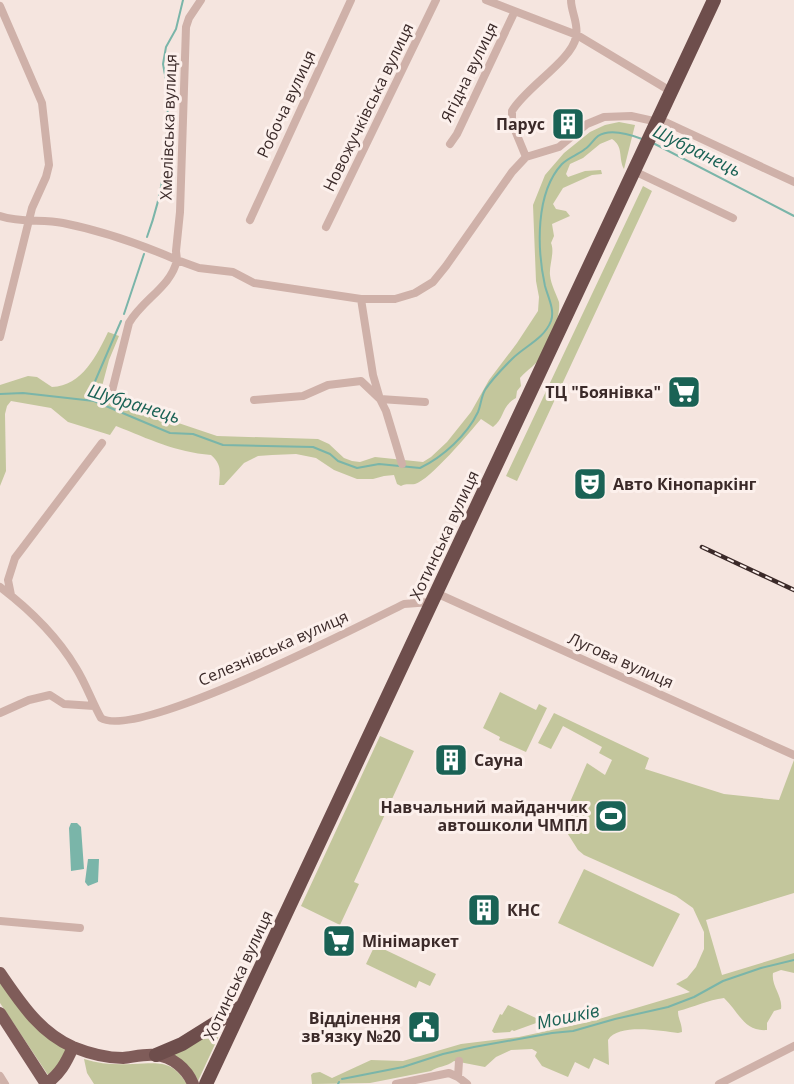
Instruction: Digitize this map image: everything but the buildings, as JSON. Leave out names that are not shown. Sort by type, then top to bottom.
[{"type":"highway","name":"Хотинська вулиця","points":[[209,1081],[433,597],[714,0]]},
{"type":"highway","points":[[156,1055],[182,1044],[243,1005]]},
{"type":"main road","points":[[0,973],[25,1010],[59,1039],[73,1047],[101,1055],[121,1058],[156,1055],[181,1065],[193,1084]]},
{"type":"main road","points":[[0,1013],[46,1084],[57,1076],[73,1047]]},
{"type":"street","name":"Хмелівська вулиця","points":[[177,260],[186,27],[201,0]]},
{"type":"street","name":"Робоча вулиця","points":[[250,220],[351,0]]},
{"type":"street","name":"Новожучківська вулиця","points":[[326,227],[436,0]]},
{"type":"street","points":[[486,0],[577,36],[672,92]]},
{"type":"street","points":[[526,157],[512,123],[512,111],[526,92],[557,65],[575,42],[577,36],[571,0]]},
{"type":"street","points":[[0,6],[42,103],[49,165],[46,177],[35,197],[0,337]]},
{"type":"street","name":"Ягідна вулиця","points":[[450,144],[457,134],[514,13]]},
{"type":"street","points":[[0,216],[14,220],[29,219],[63,223],[128,240],[199,268],[233,272],[254,284],[361,299],[395,298],[415,293],[433,282],[512,172],[526,157],[559,147],[587,124],[604,117],[630,116],[658,123],[794,182]]},
{"type":"street","points":[[636,168],[733,218]]},
{"type":"street","points":[[111,395],[129,323],[135,313],[170,280],[177,260]]},
{"type":"street","points":[[361,299],[373,375],[380,399],[387,411],[402,464]]},
{"type":"street","points":[[254,400],[303,396],[328,385],[361,381],[380,399],[424,402]]},
{"type":"street","points":[[11,596],[8,580],[15,558],[102,443]]},
{"type":"street","name":"Селезнівська вулиця","points":[[0,588],[38,621],[65,651],[77,669],[101,718],[107,722],[119,722],[146,716],[225,690],[404,604],[433,597]]},
{"type":"street","name":"Лугова вулиця","points":[[433,597],[794,755]]},
{"type":"street","points":[[0,713],[29,700],[50,695],[64,704],[94,706]]},
{"type":"street","points":[[0,921],[80,928]]},
{"type":"street","points":[[719,1084],[794,1046]]},
{"type":"street","points":[[458,1077],[459,1061]]},
{"type":"street","points":[[396,1084],[449,1073],[467,1084]]},
{"type":"street","points":[[0,1076],[5,1084]]},
{"type":"green space","points":[[619,122],[635,125],[624,169],[616,142],[612,139],[600,144],[583,158],[570,164],[566,174],[568,177],[585,171],[601,170],[602,174],[592,175],[563,188],[553,204],[556,209],[566,211],[570,216],[552,224],[554,236],[551,243],[550,275],[559,308],[546,350],[520,378],[521,386],[516,398],[508,405],[500,420],[493,427],[481,419],[450,455],[422,481],[401,486],[397,484],[394,475],[357,479],[334,470],[316,458],[296,454],[258,456],[244,463],[224,485],[219,485],[219,465],[211,455],[174,448],[116,426],[110,435],[68,422],[51,408],[11,401],[5,414],[6,471],[0,486],[0,385],[28,376],[37,377],[52,387],[72,381],[87,368],[108,332],[119,336],[109,360],[101,390],[119,403],[217,436],[318,439],[329,444],[344,458],[352,461],[360,462],[375,457],[423,462],[447,442],[471,412],[489,380],[538,311],[533,205],[545,175],[564,153],[590,132]]},
{"type":"green space","points":[[643,186],[652,191],[517,481],[506,476]]},
{"type":"green space","points":[[500,692],[536,710],[539,704],[547,708],[526,752],[499,740],[500,737],[483,728]]},
{"type":"green space","points":[[554,713],[649,758],[645,769],[724,794],[779,800],[794,760],[794,893],[706,920],[722,975],[794,953],[794,973],[781,970],[773,973],[781,1009],[774,1011],[767,1023],[767,1030],[759,1030],[742,1020],[724,998],[712,1000],[678,1011],[682,1032],[640,1029],[621,1031],[613,1035],[608,1040],[609,1065],[594,1058],[589,1069],[575,1062],[568,1077],[542,1066],[535,1056],[537,1052],[532,1049],[511,1050],[496,1057],[485,1067],[454,1061],[431,1071],[370,1083],[312,1084],[311,1075],[313,1073],[320,1072],[332,1078],[371,1060],[403,1061],[461,1044],[519,1037],[589,1022],[690,992],[676,984],[687,978],[696,967],[704,949],[704,932],[693,908],[676,896],[584,855],[578,850],[561,823],[587,763],[605,775],[612,760],[599,753],[602,747],[563,726],[551,749],[538,743]]},
{"type":"green space","points":[[380,736],[414,751],[354,882],[359,884],[340,925],[301,906]]},
{"type":"green space","points":[[584,869],[680,914],[653,967],[558,923]]},
{"type":"green space","points":[[375,945],[436,974],[430,986],[419,981],[416,988],[366,964]]},
{"type":"green space","points":[[0,979],[66,1048],[62,1063],[48,1075],[0,1003]]},
{"type":"green space","points":[[508,1005],[536,1018],[538,1014],[546,1017],[514,1031],[494,1033],[492,1031],[500,1014],[502,1015]]},
{"type":"green space","points":[[223,1027],[198,1081],[188,1066],[169,1055],[185,1049]]},
{"type":"green space","points":[[84,1059],[114,1064],[164,1064],[176,1070],[187,1084],[94,1084],[87,1073]]},
{"type":"water","points":[[71,823],[77,823],[81,827],[84,869],[71,871],[69,828]]},
{"type":"water","points":[[88,859],[99,859],[98,882],[88,886],[85,882]]},
{"type":"waterway","points":[[168,91],[163,64],[166,47],[176,29],[183,0]]},
{"type":"waterway","points":[[147,237],[158,202],[164,170],[168,101]]},
{"type":"waterway","name":"Шубранець","points":[[0,394],[23,393],[94,401],[170,433],[193,434],[223,445],[313,447],[330,454],[338,461],[357,468],[379,464],[420,468],[446,452],[461,437],[478,412],[484,393],[491,382],[517,354],[544,333],[551,321],[552,308],[545,286],[540,255],[540,222],[547,190],[553,176],[562,164],[582,151],[598,136],[608,132],[642,139]]},
{"type":"waterway","name":"Шубранець","points":[[653,143],[794,216]]},
{"type":"waterway","points":[[124,314],[144,254]]},
{"type":"waterway","points":[[87,400],[121,321]]},
{"type":"waterway","name":"Мошків","points":[[342,1079],[403,1067],[474,1047],[573,1031],[668,1007],[694,997],[723,981],[794,960]]},
{"type":"railway","points":[[702,547],[794,590]]},
{"type":"place","name":"Парус","points":[[568,124]]},
{"type":"place","name":"ТЦ \"Боянівка\"","points":[[684,392]]},
{"type":"place","name":"Авто Кінопаркінг","points":[[590,484]]},
{"type":"place","name":"Сауна","points":[[451,760]]},
{"type":"place","name":"Навчальний майданчик автошколи ЧМПЛ","points":[[611,816]]},
{"type":"place","name":"КНС","points":[[484,910]]},
{"type":"place","name":"Мінімаркет","points":[[339,941]]},
{"type":"place","name":"Відділення зв'язку №20","points":[[424,1027]]}]
